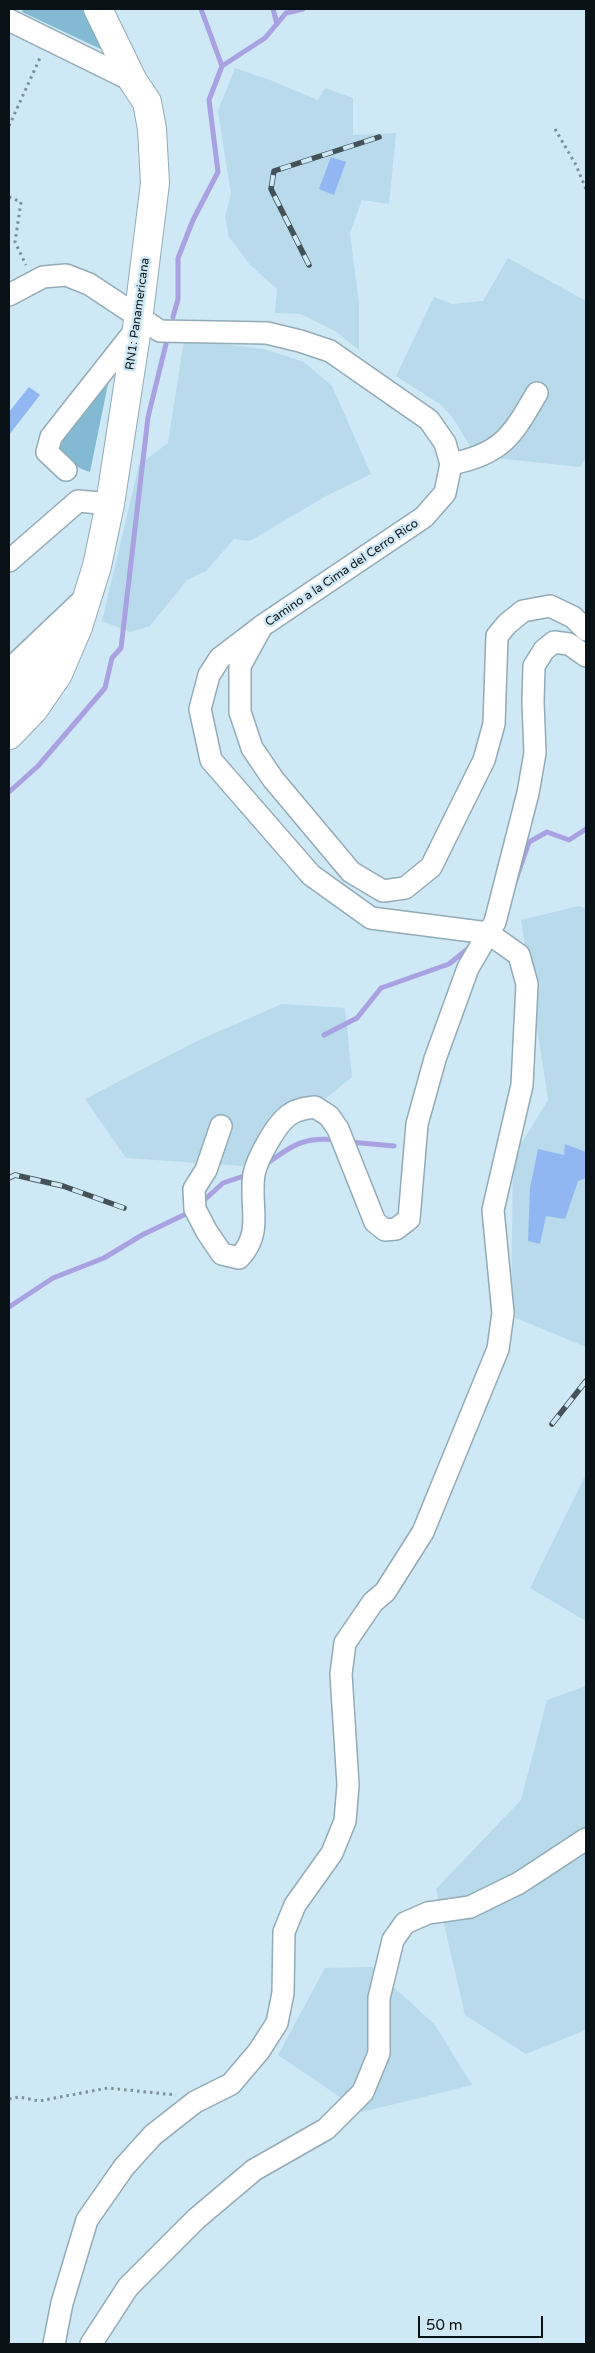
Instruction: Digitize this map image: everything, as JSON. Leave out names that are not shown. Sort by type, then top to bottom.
[{"type":"highway","name":"RN1: Panamericana","points":[[9,734],[34,709],[58,674],[78,627],[97,566],[110,504],[137,323],[155,183],[152,128],[147,102],[133,81],[98,9]]},
{"type":"highway","name":"RN1: Panamericana","points":[[9,700],[78,627]]},
{"type":"street","points":[[9,20],[133,81]]},
{"type":"street","name":"Camino a la Cima del Cerro Rico","points":[[9,295],[43,277],[66,275],[90,284],[137,323],[160,330],[267,333],[330,351],[429,420],[445,443],[450,464],[445,492],[424,517],[262,626],[240,666],[240,712],[252,748],[273,779],[351,872],[383,890],[404,888],[431,867],[484,760],[494,724],[497,636],[507,624],[524,611],[550,606],[573,617],[586,630]]},
{"type":"street","points":[[66,470],[47,452],[51,437],[137,323]]},
{"type":"street","points":[[450,464],[469,460],[489,452],[507,440],[537,393]]},
{"type":"street","points":[[9,560],[78,501],[110,504]]},
{"type":"street","points":[[9,670],[88,595]]},
{"type":"street","points":[[54,2344],[62,2304],[87,2220],[124,2167],[152,2135],[195,2102],[230,2084],[259,2051],[277,2023],[283,1993],[284,1932],[295,1905],[332,1852],[345,1821],[348,1785],[341,1674],[345,1643],[373,1602],[384,1592],[423,1532],[498,1349],[503,1314],[494,1210],[522,1085],[526,984],[519,955],[488,933],[371,918],[311,874],[211,760],[200,709],[210,675],[220,658],[262,626]]},
{"type":"street","points":[[221,1126],[206,1170],[194,1189],[195,1209],[207,1232],[222,1254],[239,1258],[249,1248],[255,1234],[254,1173],[268,1141],[288,1116],[314,1106],[329,1116],[338,1129],[375,1222],[385,1230],[396,1229],[409,1219],[416,1124],[435,1060],[468,968],[495,922],[528,793],[535,753],[532,702],[534,666],[544,650],[554,642],[570,644],[586,656]]},
{"type":"street","points":[[91,2344],[128,2287],[196,2220],[254,2170],[326,2129],[362,2092],[379,2053],[380,1998],[393,1940],[404,1923],[428,1914],[470,1907],[519,1882],[586,1839]]},
{"type":"path","points":[[9,126],[40,58]]},
{"type":"path","points":[[555,129],[576,165],[586,189]]},
{"type":"path","points":[[9,196],[21,202],[15,242],[33,282]]},
{"type":"path","points":[[9,2099],[19,2097],[39,2101],[108,2088],[169,2093],[195,2102]]},
{"type":"shaded area","points":[[23,9],[87,9],[111,54],[22,12]]},
{"type":"shaded area","points":[[235,68],[318,100],[325,88],[353,98],[353,135],[396,133],[389,204],[362,200],[350,233],[359,304],[359,350],[335,331],[301,314],[275,313],[277,289],[250,265],[229,237],[225,217],[231,194],[218,111]]},
{"type":"shaded area","points":[[508,258],[586,301],[586,458],[580,467],[476,456],[453,418],[440,404],[396,376],[434,297],[452,304],[483,301]]},
{"type":"shaded area","points":[[184,340],[264,349],[304,362],[332,386],[371,474],[326,496],[250,541],[234,539],[206,571],[187,580],[150,626],[130,632],[102,621],[139,465],[168,443]]},
{"type":"shaded area","points":[[109,379],[90,472],[81,469],[73,463],[60,448],[64,437]]},
{"type":"shaded area","points":[[579,906],[586,908],[586,1347],[511,1316],[513,1157],[548,1100],[521,920]]},
{"type":"shaded area","points":[[282,1004],[345,1008],[352,1077],[242,1166],[126,1158],[85,1099],[199,1040]]},
{"type":"shaded area","points":[[586,1474],[586,1621],[530,1588]]},
{"type":"shaded area","points":[[586,1686],[586,2030],[526,2054],[465,2015],[436,1889],[521,1800],[547,1700]]},
{"type":"shaded area","points":[[372,1967],[435,2025],[472,2085],[362,2112],[278,2055],[325,1968]]},
{"type":"building","points":[[331,157],[346,162],[334,195],[319,189]]},
{"type":"building","points":[[29,387],[40,395],[9,435],[9,412]]},
{"type":"building","points":[[565,1144],[586,1152],[586,1178],[578,1181],[565,1219],[546,1216],[540,1244],[528,1241],[530,1188],[538,1149],[564,1155]]},
{"type":"waterway","points":[[173,317],[178,299],[178,258],[193,220],[218,172],[209,100],[222,66],[201,9]]},
{"type":"waterway","points":[[273,9],[277,24]]},
{"type":"waterway","points":[[222,66],[265,38],[286,13],[303,9]]},
{"type":"waterway","points":[[9,792],[38,766],[105,688],[112,658],[121,648],[148,417],[166,344]]},
{"type":"waterway","points":[[511,894],[529,842],[547,832],[569,840],[586,829]]},
{"type":"waterway","points":[[324,1035],[357,1018],[381,988],[449,964],[470,947]]},
{"type":"waterway","points":[[265,1165],[290,1148],[306,1141],[337,1140]]},
{"type":"waterway","points":[[350,1142],[394,1146]]},
{"type":"waterway","points":[[200,1204],[223,1183],[250,1174]]},
{"type":"waterway","points":[[9,1307],[53,1278],[104,1258],[142,1235],[192,1211]]},
{"type":"railway","points":[[309,265],[271,189],[274,171],[379,137]]},
{"type":"railway","points":[[9,1178],[15,1175],[63,1186],[124,1208]]},
{"type":"railway","points":[[552,1424],[586,1381]]}]
